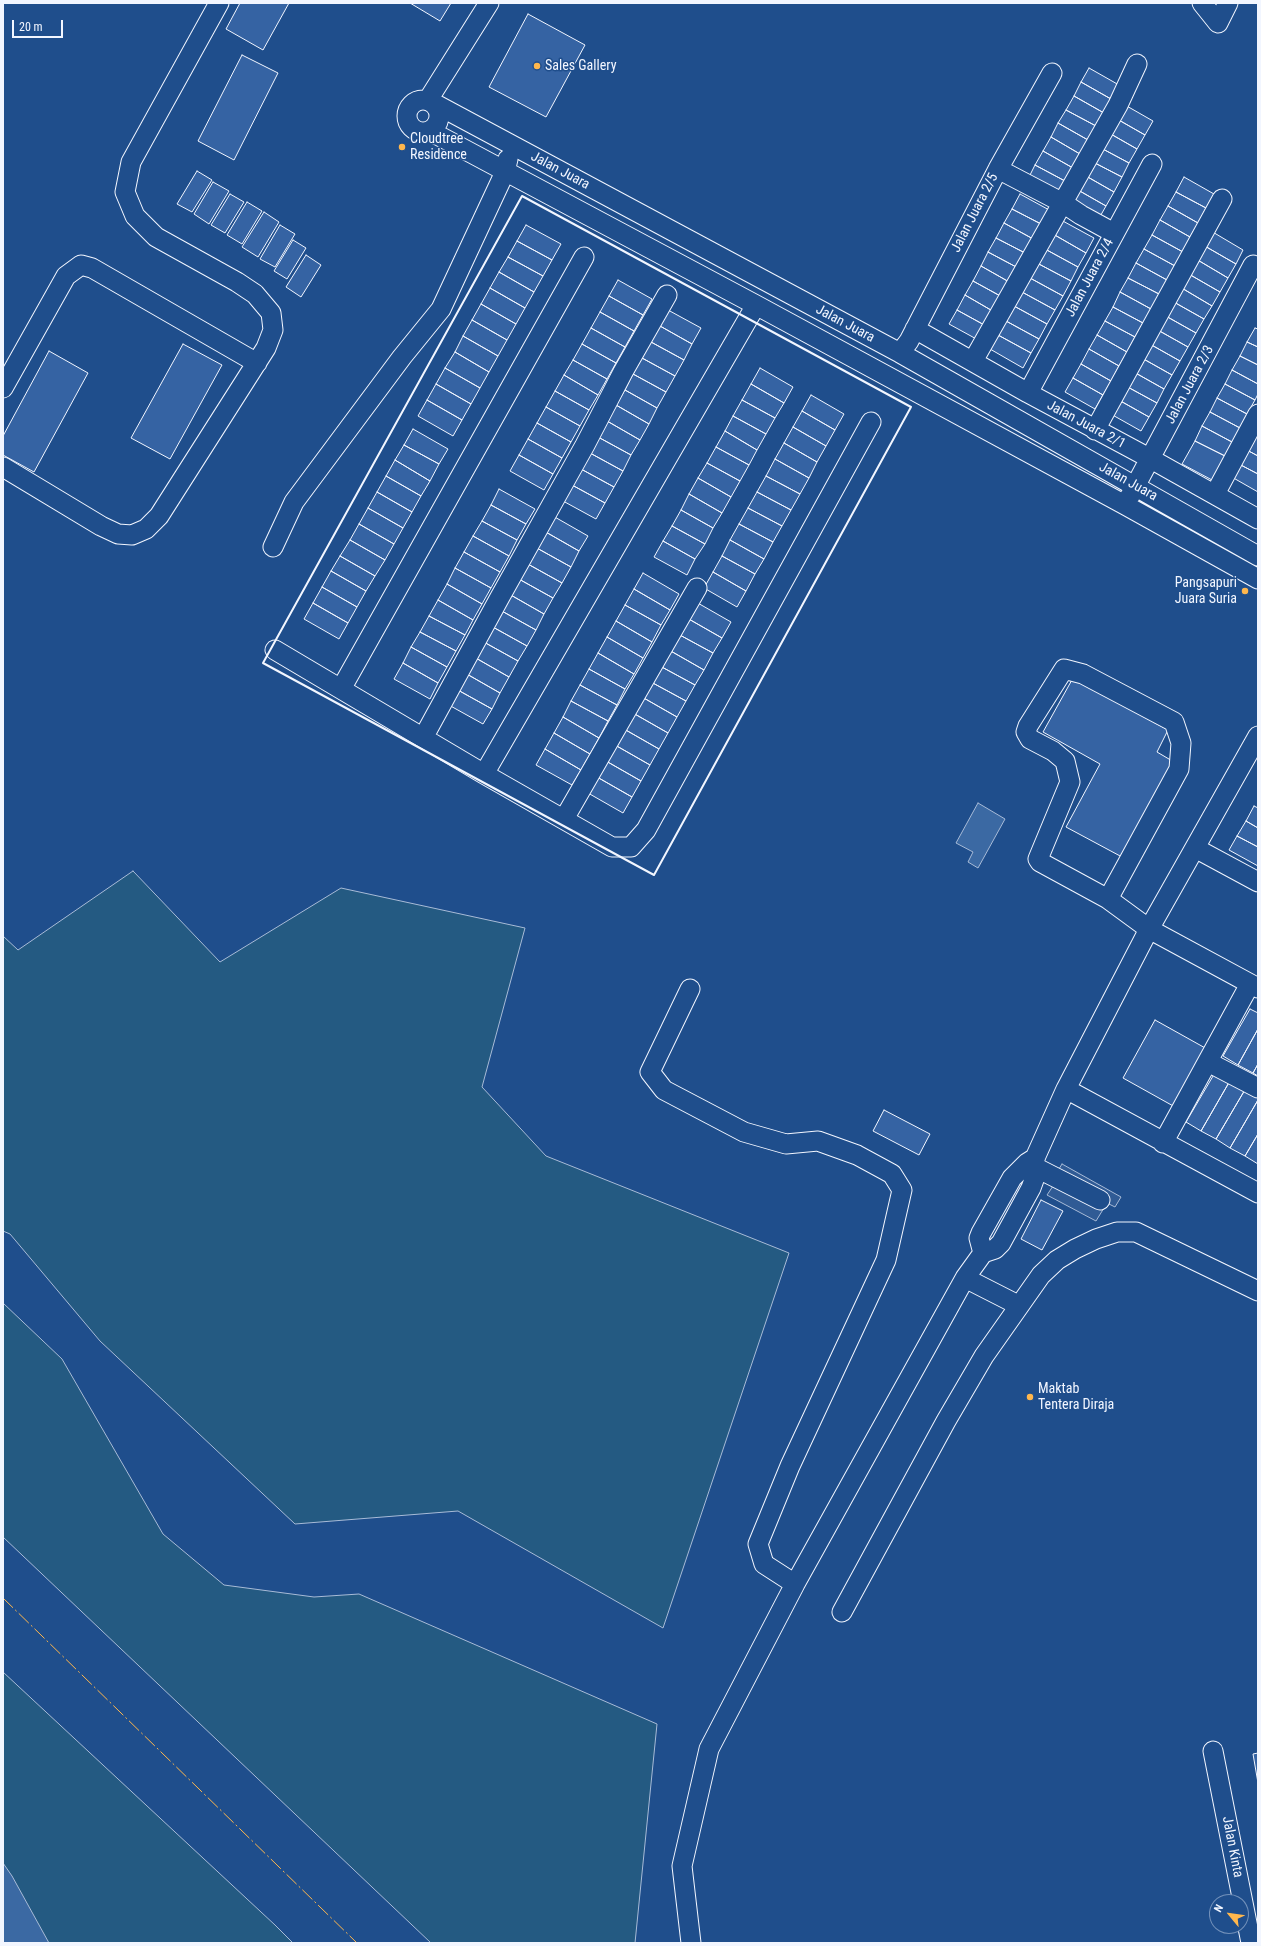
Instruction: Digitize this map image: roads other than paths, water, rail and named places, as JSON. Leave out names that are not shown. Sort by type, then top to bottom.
[{"type":"street","points":[[3,467],[101,526],[118,534],[132,535],[146,529],[159,516],[258,363],[266,348],[273,330],[271,313],[255,294],[237,282],[156,237],[134,216],[126,192],[132,162],[219,3]]},
{"type":"street","points":[[428,100],[489,3]]},
{"type":"street","points":[[1202,3],[1218,23],[1228,3]]},
{"type":"street","points":[[973,361],[1118,105],[1137,64]]},
{"type":"street","name":"Jalan Juara 2/5","points":[[900,353],[915,329],[998,168],[1052,73]]},
{"type":"street","points":[[419,99],[428,100],[436,104],[440,111],[440,119],[436,127],[430,131],[421,133],[412,129],[407,121],[407,112],[411,104],[419,99]]},
{"type":"street","name":"Jalan Juara","points":[[428,100],[900,353],[1258,556]]},
{"type":"street","name":"Jalan Juara","points":[[430,131],[1125,504],[1258,579]]},
{"type":"street","points":[[273,547],[294,502],[402,357],[441,309],[505,172],[511,145]]},
{"type":"street","name":"Jalan Juara 2/4","points":[[1028,393],[1152,164]]},
{"type":"street","points":[[998,168],[1063,203],[1081,216],[1114,233]]},
{"type":"street","points":[[1095,430],[1222,199]]},
{"type":"street","points":[[341,689],[584,257]]},
{"type":"street","points":[[3,388],[66,276],[81,265],[92,268],[258,363]]},
{"type":"street","name":"Jalan Juara 2/3","points":[[1125,504],[1151,459],[1253,265]]},
{"type":"street","points":[[423,738],[585,446],[623,372],[667,295]]},
{"type":"street","points":[[484,774],[756,305]]},
{"type":"street","name":"Jalan Juara 2/1","points":[[915,329],[1028,393],[1215,494],[1258,519]]},
{"type":"street","points":[[1215,494],[1258,414]]},
{"type":"street","points":[[275,650],[484,774],[612,846],[631,847],[646,830],[871,422]]},
{"type":"street","points":[[564,819],[697,588]]},
{"type":"street","points":[[1108,899],[1179,770],[1182,743],[1174,722],[1082,674],[1064,669],[1028,726],[1026,732],[1030,739],[1053,751],[1065,761],[1070,782],[1038,859],[1040,862],[1108,899],[1149,929],[1254,986],[1208,1062],[1163,1143]]},
{"type":"street","points":[[691,1943],[682,1866],[709,1749],[795,1584],[965,1278],[983,1253],[979,1238],[981,1233],[1012,1178],[1033,1163],[1066,1090],[1149,929],[1258,736]]},
{"type":"street","points":[[1195,848],[1258,882]]},
{"type":"street","points":[[690,989],[650,1072],[664,1090],[744,1132],[786,1144],[818,1141],[857,1155],[892,1174],[902,1190],[886,1260],[790,1466],[758,1544],[764,1564],[795,1584]]},
{"type":"street","points":[[1208,1062],[1258,1088]]},
{"type":"street","points":[[1066,1090],[1258,1193]]},
{"type":"street","points":[[1033,1163],[1100,1200]]},
{"type":"street","points":[[842,1612],[946,1421],[984,1356],[1018,1305],[1041,1275],[1057,1260],[1089,1242],[1117,1232],[1136,1232],[1258,1291]]},
{"type":"street","points":[[965,1278],[1018,1305]]},
{"type":"street","name":"Jalan Kinta","points":[[1213,1751],[1251,1943]]},
{"type":"place","name":"Sales Gallery","points":[[537,66]]},
{"type":"place","name":"Cloudtree Residence","points":[[402,147]]},
{"type":"place","name":"Pangsapuri Juara Suria","points":[[1245,591]]},
{"type":"place","name":"Maktab Tentera Diraja","points":[[1030,1397]]}]
